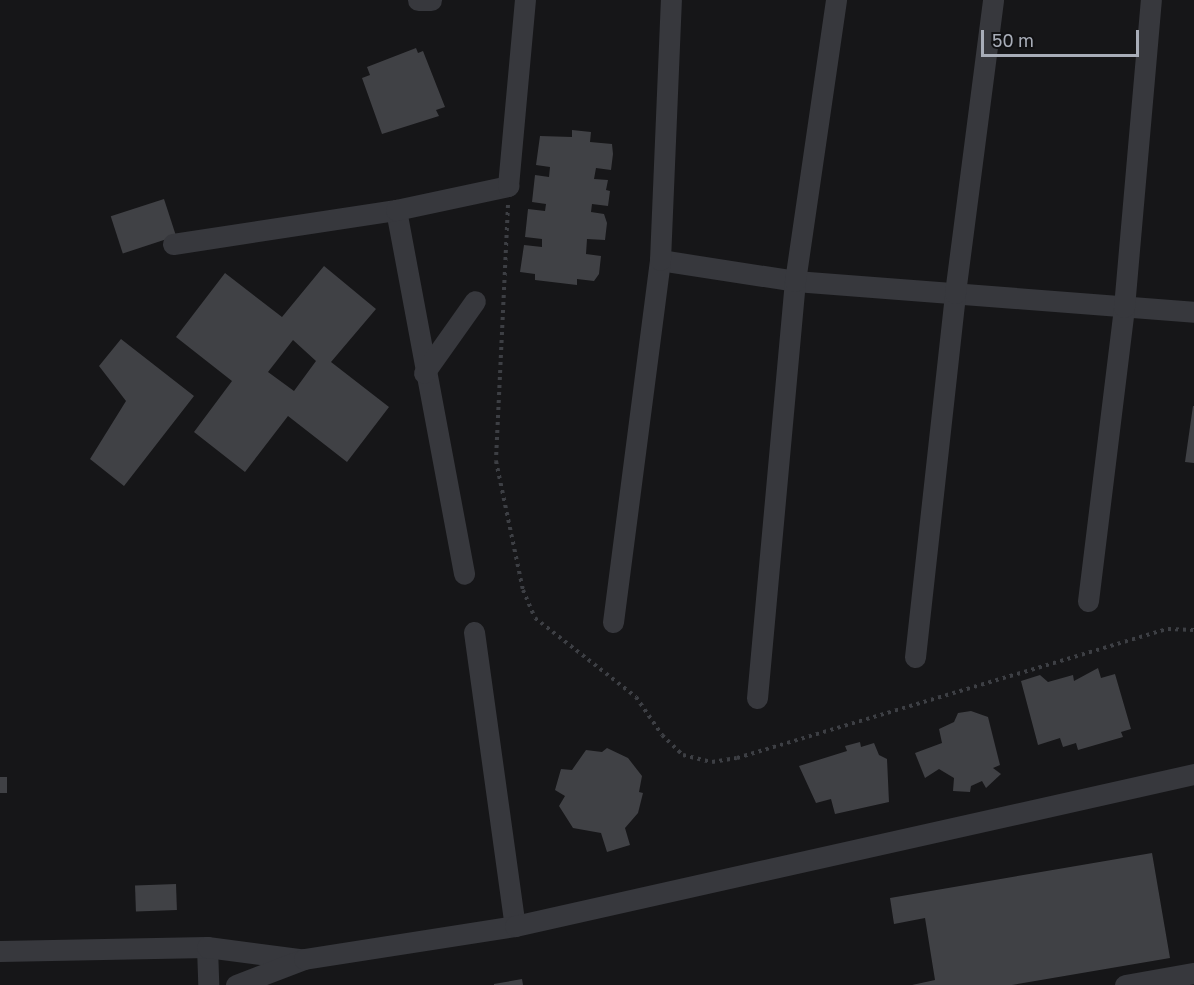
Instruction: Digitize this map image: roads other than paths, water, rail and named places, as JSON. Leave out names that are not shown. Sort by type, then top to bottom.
[{"type":"street","points":[[418,0],[431,0]]},
{"type":"street","points":[[173,244],[396,210],[508,186],[525,0]]},
{"type":"street","points":[[613,622],[660,260],[671,0]]},
{"type":"street","points":[[757,698],[795,281],[836,0]]},
{"type":"street","points":[[915,657],[954,293],[993,0]]},
{"type":"street","points":[[1088,601],[1124,307],[1151,0]]},
{"type":"street","points":[[396,210],[424,373],[464,574]]},
{"type":"street","points":[[660,260],[795,281],[1194,312]]},
{"type":"street","points":[[424,373],[475,301]]},
{"type":"street","points":[[474,632],[515,926]]},
{"type":"street","points":[[236,985],[303,959],[515,926],[1194,774]]},
{"type":"street","points":[[0,951],[207,947],[303,959]]},
{"type":"street","points":[[207,947],[208,985]]},
{"type":"street","points":[[1125,985],[1194,972],[1193,985]]}]
